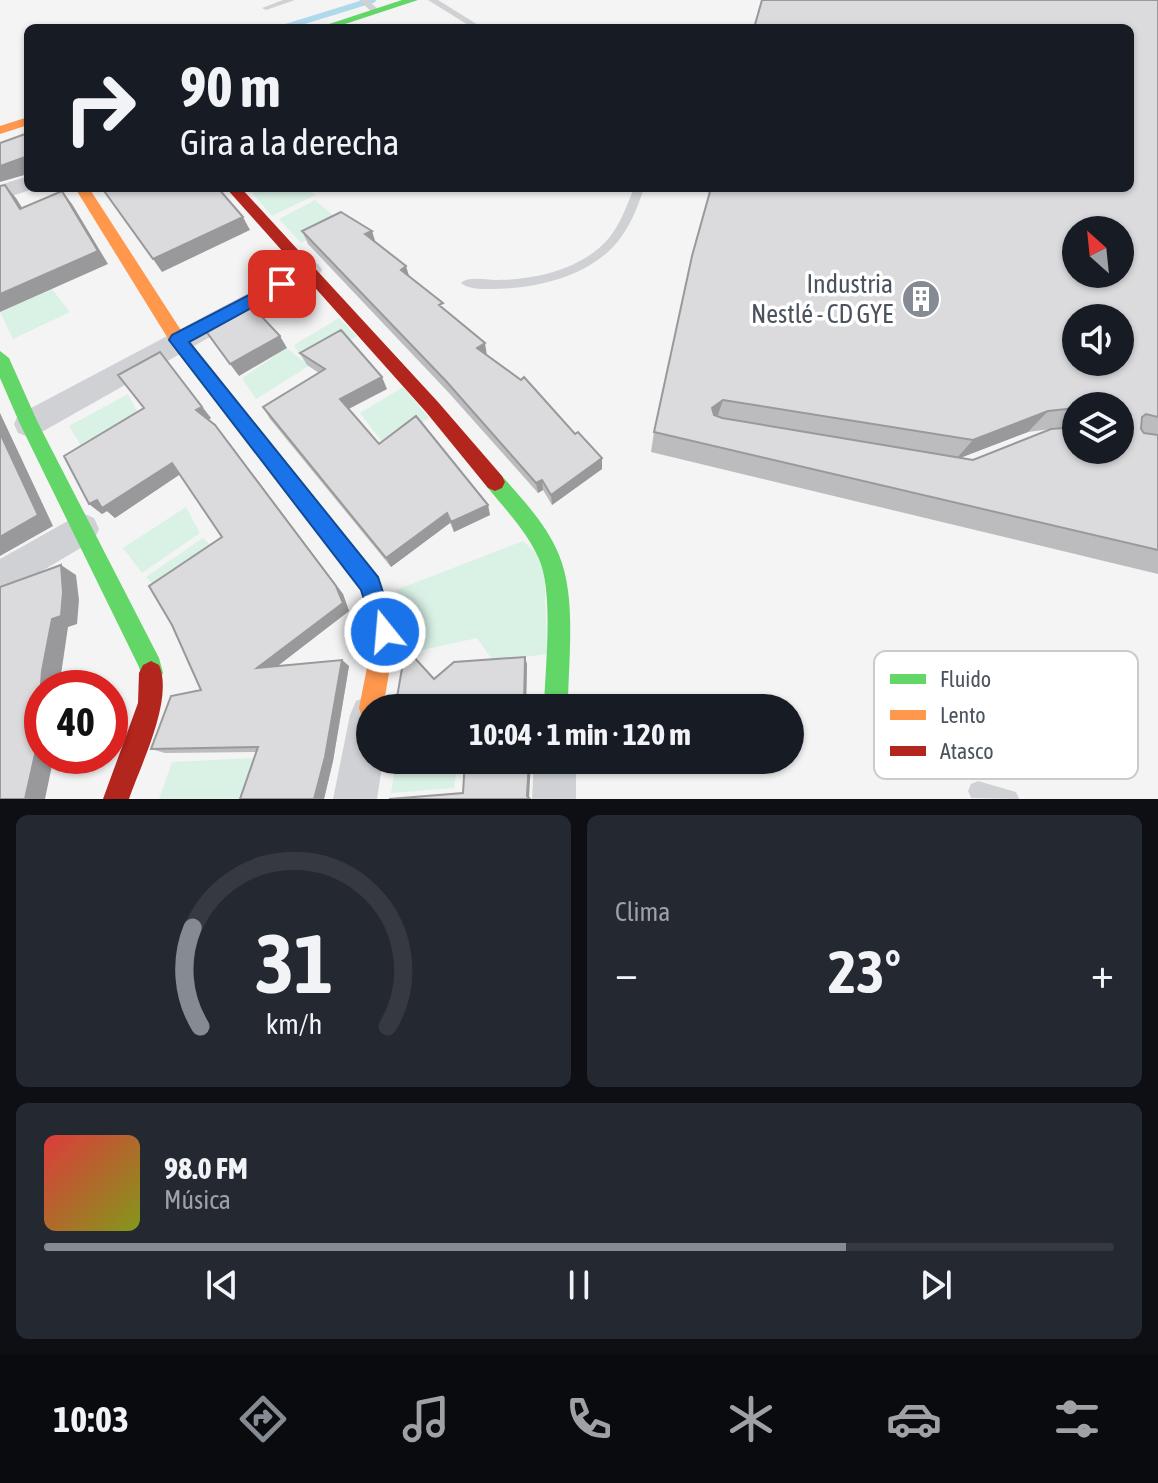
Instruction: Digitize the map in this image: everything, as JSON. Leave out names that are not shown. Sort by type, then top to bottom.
[{"type":"street","points":[[330,24],[369,5],[413,0]]},
{"type":"street","points":[[0,130],[24,122]]},
{"type":"street","points":[[0,193],[24,184]]},
{"type":"street","points":[[85,192],[178,340],[370,584],[385,632],[374,694]]},
{"type":"street","points":[[237,192],[432,407],[518,510],[552,561],[557,624],[556,694]]},
{"type":"street","points":[[29,424],[309,270]]},
{"type":"street","points":[[0,358],[29,424],[151,666],[150,703],[116,799]]},
{"type":"street","points":[[0,579],[82,529]]},
{"type":"street","points":[[355,799],[359,774]]},
{"type":"street","points":[[554,799],[555,774]]},
{"type":"lane","points":[[266,8],[291,0]]},
{"type":"lane","points":[[432,0],[472,24]]},
{"type":"lane","points":[[467,283],[494,287],[523,283],[555,275],[591,258],[610,244],[632,209],[638,192]]},
{"type":"lane","points":[[978,791],[1009,799]]},
{"type":"green space","points":[[251,192],[312,192],[315,195],[272,216]]},
{"type":"green space","points":[[315,200],[341,222],[301,243],[279,219]]},
{"type":"green space","points":[[52,289],[70,312],[13,339],[0,312]]},
{"type":"green space","points":[[339,318],[357,336],[256,399],[242,378],[287,348],[304,362],[294,345]]},
{"type":"green space","points":[[403,387],[429,418],[385,446],[360,413]]},
{"type":"green space","points":[[128,394],[143,423],[87,455],[69,426]]},
{"type":"green space","points":[[186,507],[200,533],[142,573],[123,548]]},
{"type":"green space","points":[[203,538],[216,551],[159,591],[146,577]]},
{"type":"green space","points":[[523,541],[544,560],[547,654],[493,661],[477,638],[413,652],[396,590]]},
{"type":"green space","points":[[254,758],[240,799],[159,799],[172,762]]},
{"type":"green space","points":[[394,774],[456,774],[454,788],[391,793]]},
{"type":"building","name":"Industria Nestlé - CD GYE","points":[[762,0],[1158,0],[1158,417],[1146,414],[1142,417],[1141,429],[1144,433],[1158,435],[1158,550],[654,432],[692,256],[710,192],[1134,192],[1134,24],[755,24]]},
{"type":"building","points":[[24,134],[24,157],[0,166],[0,143]]},
{"type":"building","points":[[5,185],[20,209],[63,192],[98,251],[0,294],[0,186]]},
{"type":"building","points":[[105,192],[221,192],[243,217],[153,259]]},
{"type":"building","points":[[341,212],[372,231],[365,234],[406,266],[401,270],[443,303],[439,305],[485,343],[477,348],[521,380],[524,377],[575,434],[578,432],[602,458],[551,495],[542,480],[536,483],[446,381],[302,231]]},
{"type":"building","points":[[248,302],[280,336],[230,364],[203,327]]},
{"type":"building","points":[[341,330],[382,377],[340,399],[379,444],[416,416],[488,505],[451,522],[447,513],[386,558],[263,407],[325,369],[300,353]]},
{"type":"building","points":[[160,352],[202,407],[196,410],[215,425],[336,586],[343,603],[257,668],[342,660],[325,757],[314,799],[240,799],[258,747],[151,749],[171,696],[201,690],[172,625],[149,586],[222,537],[172,463],[102,508],[97,500],[89,504],[64,456],[144,408],[118,375]]},
{"type":"building","points":[[0,433],[38,515],[0,537]]},
{"type":"building","points":[[61,565],[61,616],[52,619],[42,670],[24,670],[24,774],[31,774],[25,799],[0,799],[0,587]]},
{"type":"building","points":[[412,655],[434,679],[454,662],[525,657],[524,694],[398,694],[404,657]]},
{"type":"building","points":[[464,774],[528,774],[527,796],[530,799],[389,799],[463,793]]},
{"type":"waterway","points":[[295,24],[373,0]]},
{"type":"traffic: fast","points":[[335,24],[413,0]]},
{"type":"traffic: fast","points":[[0,358],[29,424],[151,666],[151,673]]},
{"type":"traffic: fast","points":[[495,482],[538,537],[554,570],[556,694]]},
{"type":"traffic: slow","points":[[0,130],[24,122]]},
{"type":"traffic: slow","points":[[85,192],[178,340],[370,584],[385,632],[374,694]]},
{"type":"traffic: jam","points":[[237,192],[432,407],[495,482]]},
{"type":"traffic: jam","points":[[116,799],[150,703],[151,673]]},
{"type":"place","name":"Industria Nestlé - CD GYE","points":[[921,299]]},
{"type":"route","points":[[282,284],[178,340],[370,584],[385,632]]}]
